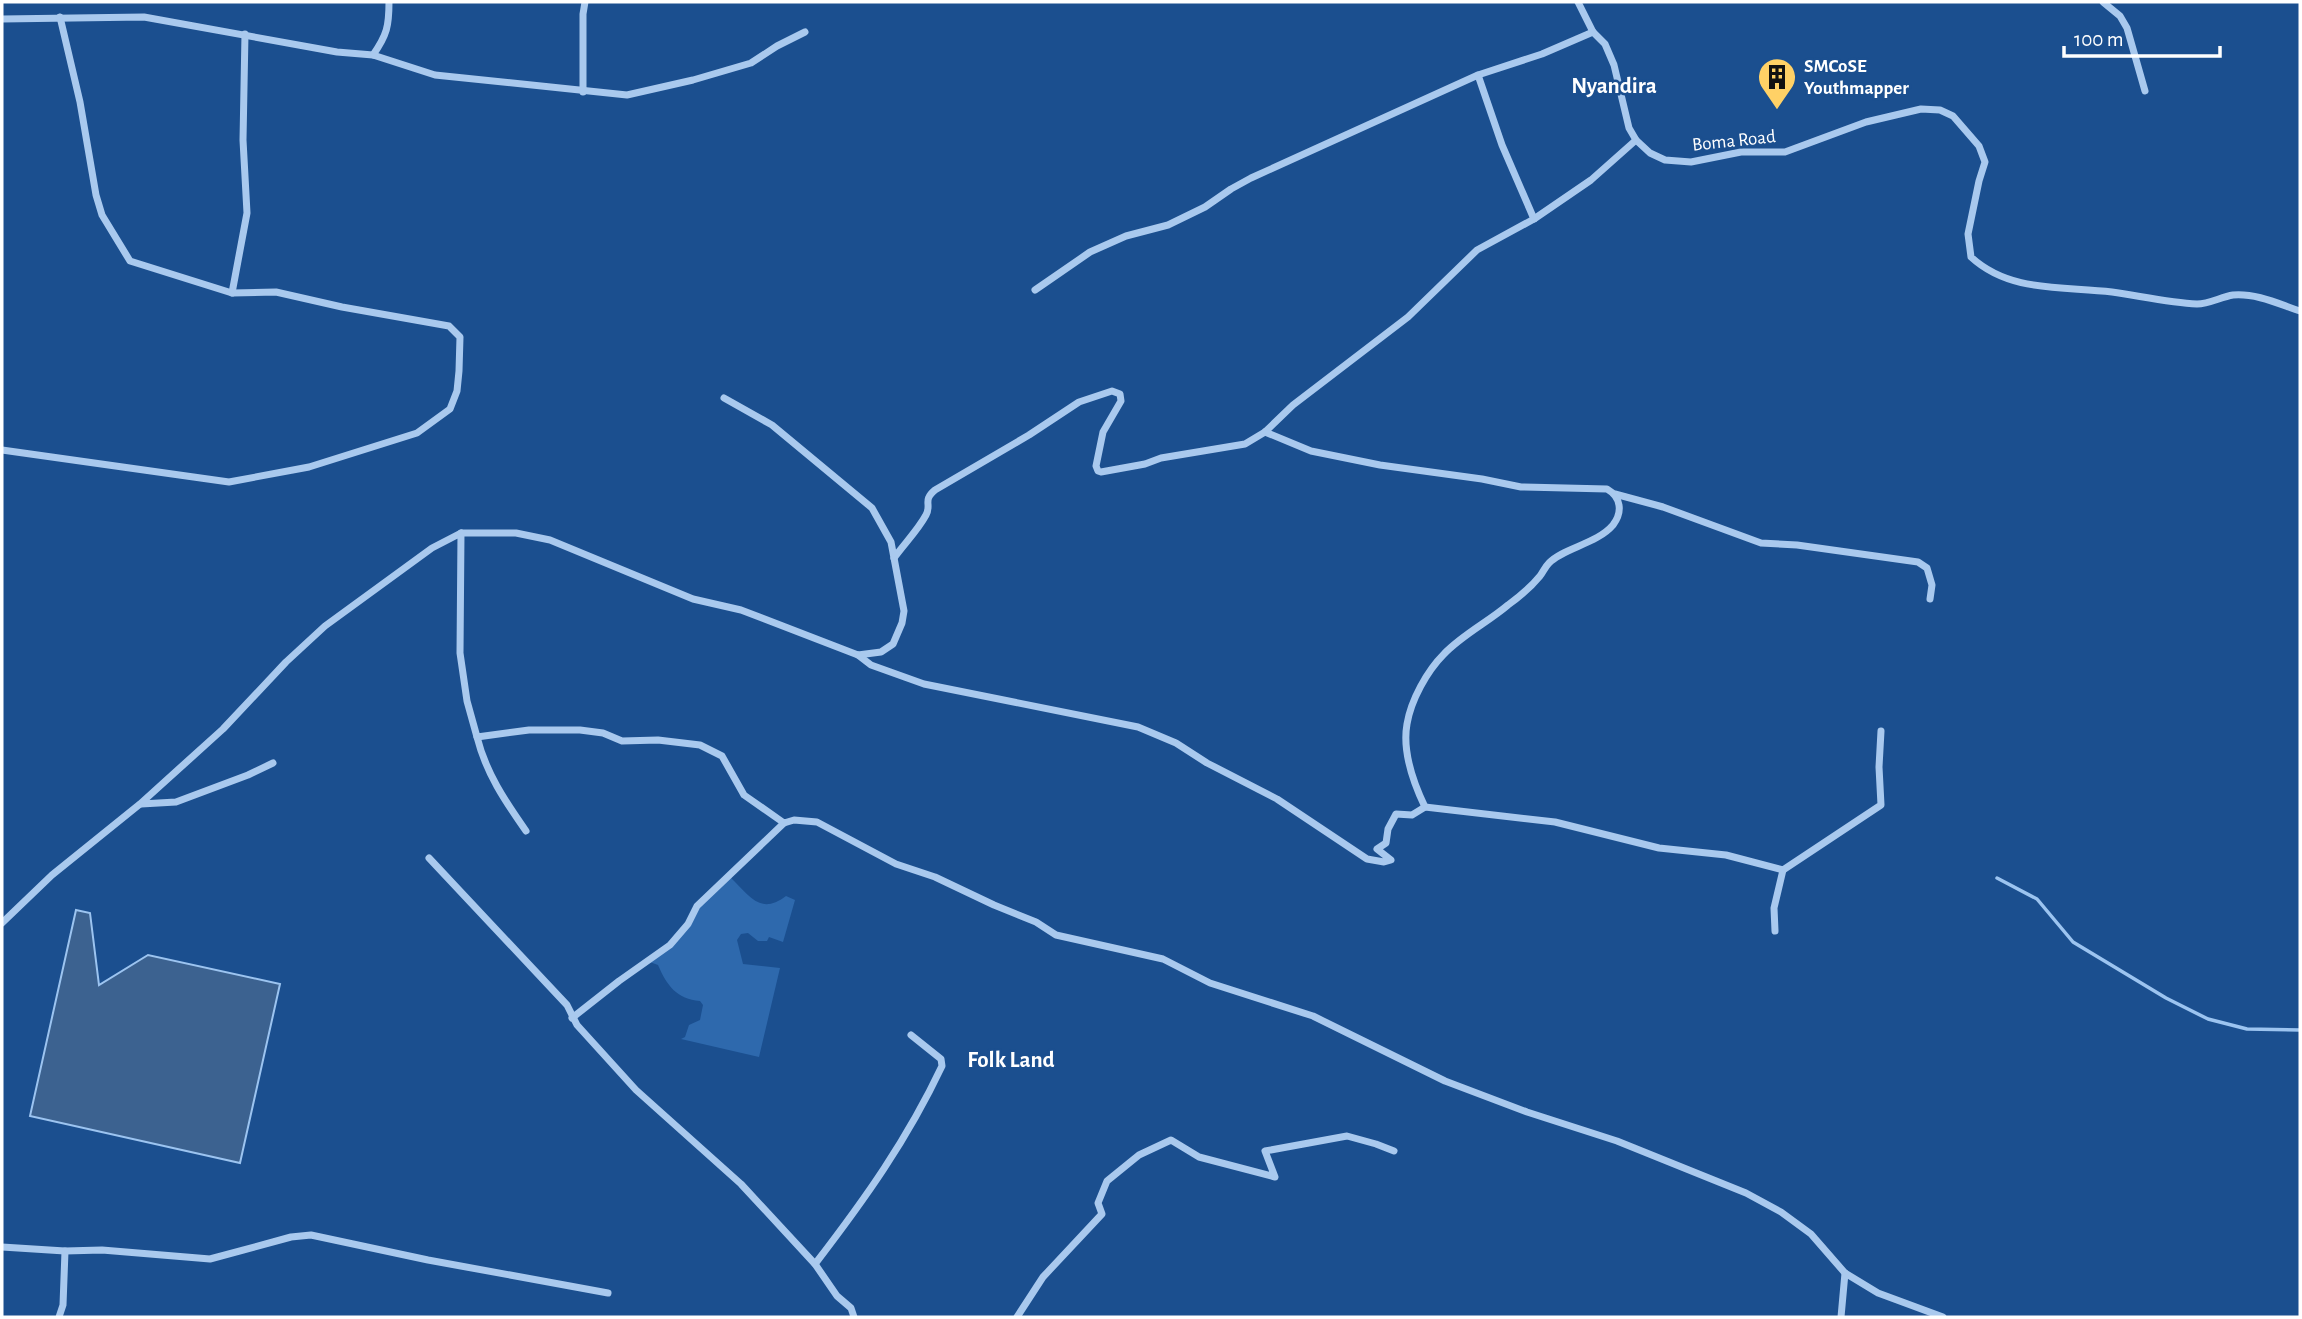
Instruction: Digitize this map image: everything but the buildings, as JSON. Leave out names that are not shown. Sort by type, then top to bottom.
[{"type":"street","points":[[373,55],[389,26],[389,2]]},
{"type":"street","points":[[583,92],[585,2]]},
{"type":"street","points":[[894,558],[927,514],[928,495],[935,489],[1029,435],[1079,402],[1112,391],[1121,397],[1103,432],[1096,466],[1098,471],[1245,444],[1265,432],[1293,405],[1408,317],[1477,250],[1534,219],[1591,180],[1636,140],[1629,128],[1614,65],[1605,44],[1593,32],[1578,2]]},
{"type":"street","points":[[2103,2],[2120,16],[2127,28],[2145,91]]},
{"type":"street","points":[[2,19],[144,16],[337,52],[373,55],[435,75],[627,95],[751,63],[805,32]]},
{"type":"street","points":[[2,450],[229,482],[309,467],[417,433],[450,408],[457,391],[460,337],[449,326],[276,292],[232,293],[130,261],[108,229],[96,195],[80,102],[60,18]]},
{"type":"street","points":[[1035,290],[1090,252],[1126,236],[1168,225],[1205,207],[1251,178],[1478,75],[1542,54],[1593,32]]},
{"type":"street","points":[[232,293],[247,213],[243,140],[245,34]]},
{"type":"street","points":[[1478,75],[1502,145],[1534,219]]},
{"type":"street","name":"Boma Road","points":[[1636,140],[1650,153],[1665,160],[1691,162],[1741,152],[1785,152],[1866,122],[1921,109],[1940,110],[1952,116],[1966,130],[1979,146],[1985,162],[1968,234],[1971,257],[1982,268],[2007,280],[2050,288],[2100,291],[2199,304],[2232,295],[2245,295],[2300,311]]},
{"type":"street","points":[[724,398],[772,425],[872,508],[891,542],[904,611],[902,624],[893,644],[881,652],[858,654]]},
{"type":"street","points":[[1265,432],[1311,452],[1380,465],[1443,472],[1521,487],[1593,487],[1664,506],[1761,543],[1797,545],[1918,562],[1927,568],[1933,585],[1930,599]]},
{"type":"street","points":[[1424,807],[1406,752],[1406,725],[1423,682],[1444,654],[1508,606],[1540,577],[1549,562],[1601,536],[1619,513],[1619,502],[1615,494]]},
{"type":"street","points":[[2,923],[52,875],[140,804],[223,729],[286,662],[325,626],[432,548],[461,533],[516,533],[550,540],[693,599],[741,610],[858,654],[871,665],[924,684],[1138,727],[1176,743],[1277,799],[1367,859],[1384,862],[1391,860],[1377,849],[1386,843],[1388,829],[1396,814],[1412,815],[1424,807],[1555,822],[1659,848],[1726,855],[1783,870]]},
{"type":"street","points":[[461,533],[460,653],[467,701],[486,766],[499,792],[526,831]]},
{"type":"street","points":[[477,737],[529,730],[580,730],[603,733],[622,741],[658,740],[700,745],[722,756],[744,795],[784,824]]},
{"type":"street","points":[[1774,931],[1774,908],[1783,870],[1881,805],[1881,731]]},
{"type":"street","points":[[140,804],[176,802],[273,763]]},
{"type":"street","points":[[572,1018],[618,981],[670,945],[688,924],[697,906],[784,824],[794,820],[825,825],[896,864],[934,877],[1036,922],[1056,935],[1163,959],[1210,983],[1313,1016],[1468,1090],[1617,1140],[1746,1193],[1781,1212],[1811,1234],[1845,1273],[1878,1293],[1927,1314],[1943,1317]]},
{"type":"street","points":[[429,858],[567,1004],[572,1018],[636,1090],[741,1184],[816,1264],[837,1296],[851,1308],[854,1317]]},
{"type":"street","points":[[816,1264],[872,1190],[901,1144],[942,1066],[941,1059],[911,1035]]},
{"type":"street","points":[[1017,1317],[1043,1276],[1102,1214],[1098,1203],[1107,1181],[1139,1155],[1171,1140],[1199,1157],[1275,1177],[1265,1151],[1347,1136],[1394,1152]]},
{"type":"street","points":[[2,1247],[65,1251],[102,1250],[210,1259],[291,1237],[312,1235],[428,1260],[608,1293]]},
{"type":"street","points":[[59,1317],[63,1305],[65,1251]]},
{"type":"street","points":[[1841,1317],[1845,1273]]},
{"type":"shaded area","points":[[730,877],[749,896],[762,904],[777,902],[786,896],[795,900],[783,942],[769,937],[767,941],[758,941],[748,933],[741,934],[737,940],[743,964],[780,968],[759,1057],[681,1039],[685,1037],[689,1025],[700,1020],[703,1005],[700,1001],[679,994],[669,985],[658,965],[647,961],[670,945],[697,906]]},
{"type":"shaded area","points":[[76,910],[90,913],[99,985],[148,955],[280,984],[240,1163],[30,1116]]},
{"type":"waterway","points":[[1997,878],[2037,899],[2073,942],[2166,998],[2208,1019],[2247,1029],[2300,1030]]},
{"type":"place","name":"SMCoSE Youthmapper","points":[[1777,111]]},
{"type":"district","name":"Nyandira","points":[[1614,86]]},
{"type":"district","name":"Folk Land","points":[[1011,1060]]}]
